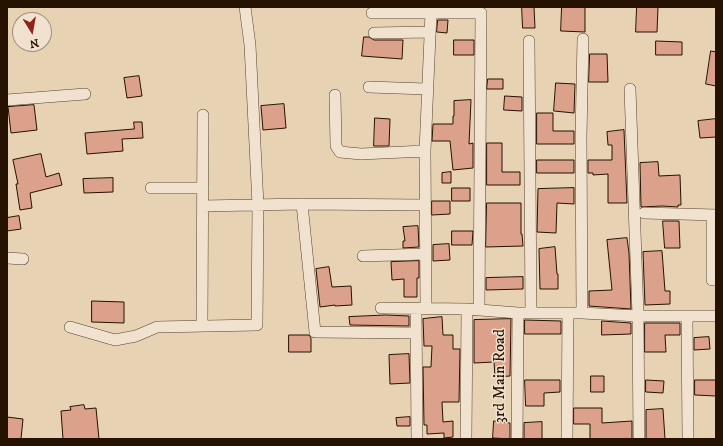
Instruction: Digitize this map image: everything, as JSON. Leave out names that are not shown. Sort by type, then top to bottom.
[{"type":"street","points":[[70,327],[114,340],[136,336],[156,327],[257,325],[258,205],[250,45],[245,7]]},
{"type":"street","points":[[372,13],[481,13],[479,310]]},
{"type":"street","points":[[417,439],[416,333],[421,308],[425,254],[424,151],[430,13]]},
{"type":"street","points":[[374,33],[430,32]]},
{"type":"street","points":[[582,313],[581,137],[583,39]]},
{"type":"street","points":[[529,41],[531,313]]},
{"type":"street","points":[[369,87],[426,89]]},
{"type":"street","points":[[630,89],[638,316],[639,439]]},
{"type":"street","points":[[7,100],[85,94]]},
{"type":"street","points":[[335,95],[336,146],[340,152],[361,154],[424,151]]},
{"type":"street","points":[[202,326],[204,115]]},
{"type":"street","points":[[151,188],[203,188]]},
{"type":"street","points":[[302,204],[315,332],[416,333]]},
{"type":"street","points":[[203,206],[302,204],[424,205]]},
{"type":"street","points":[[644,213],[714,215],[712,280]]},
{"type":"street","points":[[363,256],[425,254]]},
{"type":"street","points":[[7,258],[23,259]]},
{"type":"street","points":[[381,308],[467,309],[518,313],[582,313],[638,316],[716,316]]},
{"type":"street","points":[[466,439],[467,309]]},
{"type":"street","name":"3rd Main Road","points":[[517,439],[518,313]]},
{"type":"street","points":[[566,439],[568,314]]},
{"type":"street","points":[[687,316],[688,439]]},
{"type":"building","points":[[522,7],[534,7],[535,28],[523,28]]},
{"type":"building","points":[[562,7],[585,7],[585,32],[561,31]]},
{"type":"building","points":[[637,7],[658,7],[657,32],[636,32]]},
{"type":"building","points":[[438,20],[448,20],[447,33],[437,32]]},
{"type":"building","points":[[364,37],[369,37],[374,40],[403,40],[402,59],[362,56]]},
{"type":"building","points":[[454,40],[474,40],[474,55],[454,55]]},
{"type":"building","points":[[656,41],[682,42],[682,55],[656,55]]},
{"type":"building","points":[[711,51],[716,52],[716,86],[706,84]]},
{"type":"building","points":[[590,54],[607,54],[608,82],[589,82]]},
{"type":"building","points":[[139,76],[142,96],[127,98],[124,78]]},
{"type":"building","points":[[488,79],[503,79],[503,89],[487,89]]},
{"type":"building","points":[[556,83],[575,84],[574,113],[554,111]]},
{"type":"building","points":[[505,96],[522,97],[522,111],[504,110]]},
{"type":"building","points":[[471,100],[469,144],[473,143],[473,168],[453,170],[450,141],[432,141],[433,124],[453,124],[454,101]]},
{"type":"building","points":[[284,104],[286,128],[263,130],[261,106]]},
{"type":"building","points":[[34,105],[37,130],[11,133],[8,107]]},
{"type":"building","points":[[537,113],[553,113],[553,131],[574,131],[574,144],[537,144]]},
{"type":"building","points":[[375,118],[390,119],[389,146],[374,146]]},
{"type":"building","points":[[716,119],[716,137],[700,138],[698,121]]},
{"type":"building","points":[[134,122],[142,122],[143,138],[122,139],[123,151],[87,154],[85,133],[134,129]]},
{"type":"building","points":[[624,130],[627,203],[608,203],[608,174],[593,175],[593,173],[588,173],[588,160],[612,160],[612,145],[608,145],[607,132]]},
{"type":"building","points":[[487,143],[502,143],[502,172],[520,172],[520,185],[487,185]]},
{"type":"building","points":[[41,154],[46,177],[59,173],[62,185],[30,193],[32,208],[20,210],[16,184],[18,184],[13,160]]},
{"type":"building","points":[[537,160],[574,160],[574,173],[537,173]]},
{"type":"building","points":[[658,162],[659,176],[680,175],[681,205],[678,205],[678,207],[641,207],[640,163]]},
{"type":"building","points":[[451,172],[451,183],[442,183],[442,173]]},
{"type":"building","points":[[113,178],[113,192],[84,193],[83,179]]},
{"type":"building","points":[[452,188],[470,188],[470,201],[452,201]]},
{"type":"building","points":[[574,188],[574,204],[557,203],[556,233],[537,232],[538,189]]},
{"type":"building","points":[[432,201],[450,201],[450,214],[432,215]]},
{"type":"building","points":[[487,203],[521,203],[521,234],[523,246],[486,247]]},
{"type":"building","points":[[19,216],[21,229],[7,231],[7,218]]},
{"type":"building","points":[[663,221],[679,221],[680,248],[665,248]]},
{"type":"building","points":[[418,226],[419,247],[403,248],[403,241],[405,241],[403,227]]},
{"type":"building","points":[[452,231],[473,231],[472,245],[452,245]]},
{"type":"building","points":[[627,238],[631,309],[589,306],[589,291],[612,290],[607,240]]},
{"type":"building","points":[[449,244],[450,260],[433,261],[433,245]]},
{"type":"building","points":[[555,247],[558,289],[540,289],[539,249]]},
{"type":"building","points":[[662,251],[665,291],[670,291],[670,304],[645,305],[643,252]]},
{"type":"building","points":[[419,261],[417,297],[404,297],[404,279],[392,280],[391,262]]},
{"type":"building","points":[[329,267],[332,287],[351,286],[352,305],[320,307],[316,269]]},
{"type":"building","points":[[523,277],[523,289],[486,290],[486,278]]},
{"type":"building","points":[[92,301],[124,302],[124,323],[92,322]]},
{"type":"building","points":[[386,315],[409,316],[409,326],[350,325],[349,317]]},
{"type":"building","points":[[442,317],[443,335],[453,335],[453,349],[460,349],[459,402],[442,402],[443,422],[453,421],[453,437],[444,438],[444,433],[427,434],[427,425],[424,425],[423,367],[431,367],[432,346],[424,346],[423,319]]},
{"type":"building","points":[[511,319],[510,376],[495,377],[494,362],[474,363],[474,320]]},
{"type":"building","points":[[525,320],[561,321],[561,334],[525,334]]},
{"type":"building","points":[[602,321],[631,323],[631,334],[602,335]]},
{"type":"building","points":[[645,323],[680,323],[680,335],[665,335],[666,352],[645,352]]},
{"type":"building","points":[[289,335],[309,335],[311,338],[311,352],[289,352]]},
{"type":"building","points":[[709,337],[710,349],[694,350],[694,338]]},
{"type":"building","points":[[409,354],[410,383],[390,384],[389,355]]},
{"type":"building","points":[[591,376],[604,376],[604,392],[591,392]]},
{"type":"building","points":[[525,380],[560,380],[560,392],[544,393],[544,406],[526,406]]},
{"type":"building","points":[[646,380],[664,381],[663,393],[646,392]]},
{"type":"building","points":[[695,380],[716,380],[716,396],[695,395]]},
{"type":"building","points":[[84,405],[85,409],[96,408],[99,439],[63,439],[61,411],[71,410],[70,407]]},
{"type":"building","points":[[574,408],[602,408],[602,423],[632,421],[632,439],[590,439],[590,424],[574,424]]},
{"type":"building","points":[[663,409],[665,439],[646,439],[646,410]]},
{"type":"building","points":[[7,417],[23,419],[21,439],[7,439]]},
{"type":"building","points":[[410,417],[410,426],[397,426],[396,418]]},
{"type":"building","points":[[494,421],[510,423],[510,439],[493,438]]},
{"type":"building","points":[[542,422],[542,439],[524,439],[524,423]]}]
